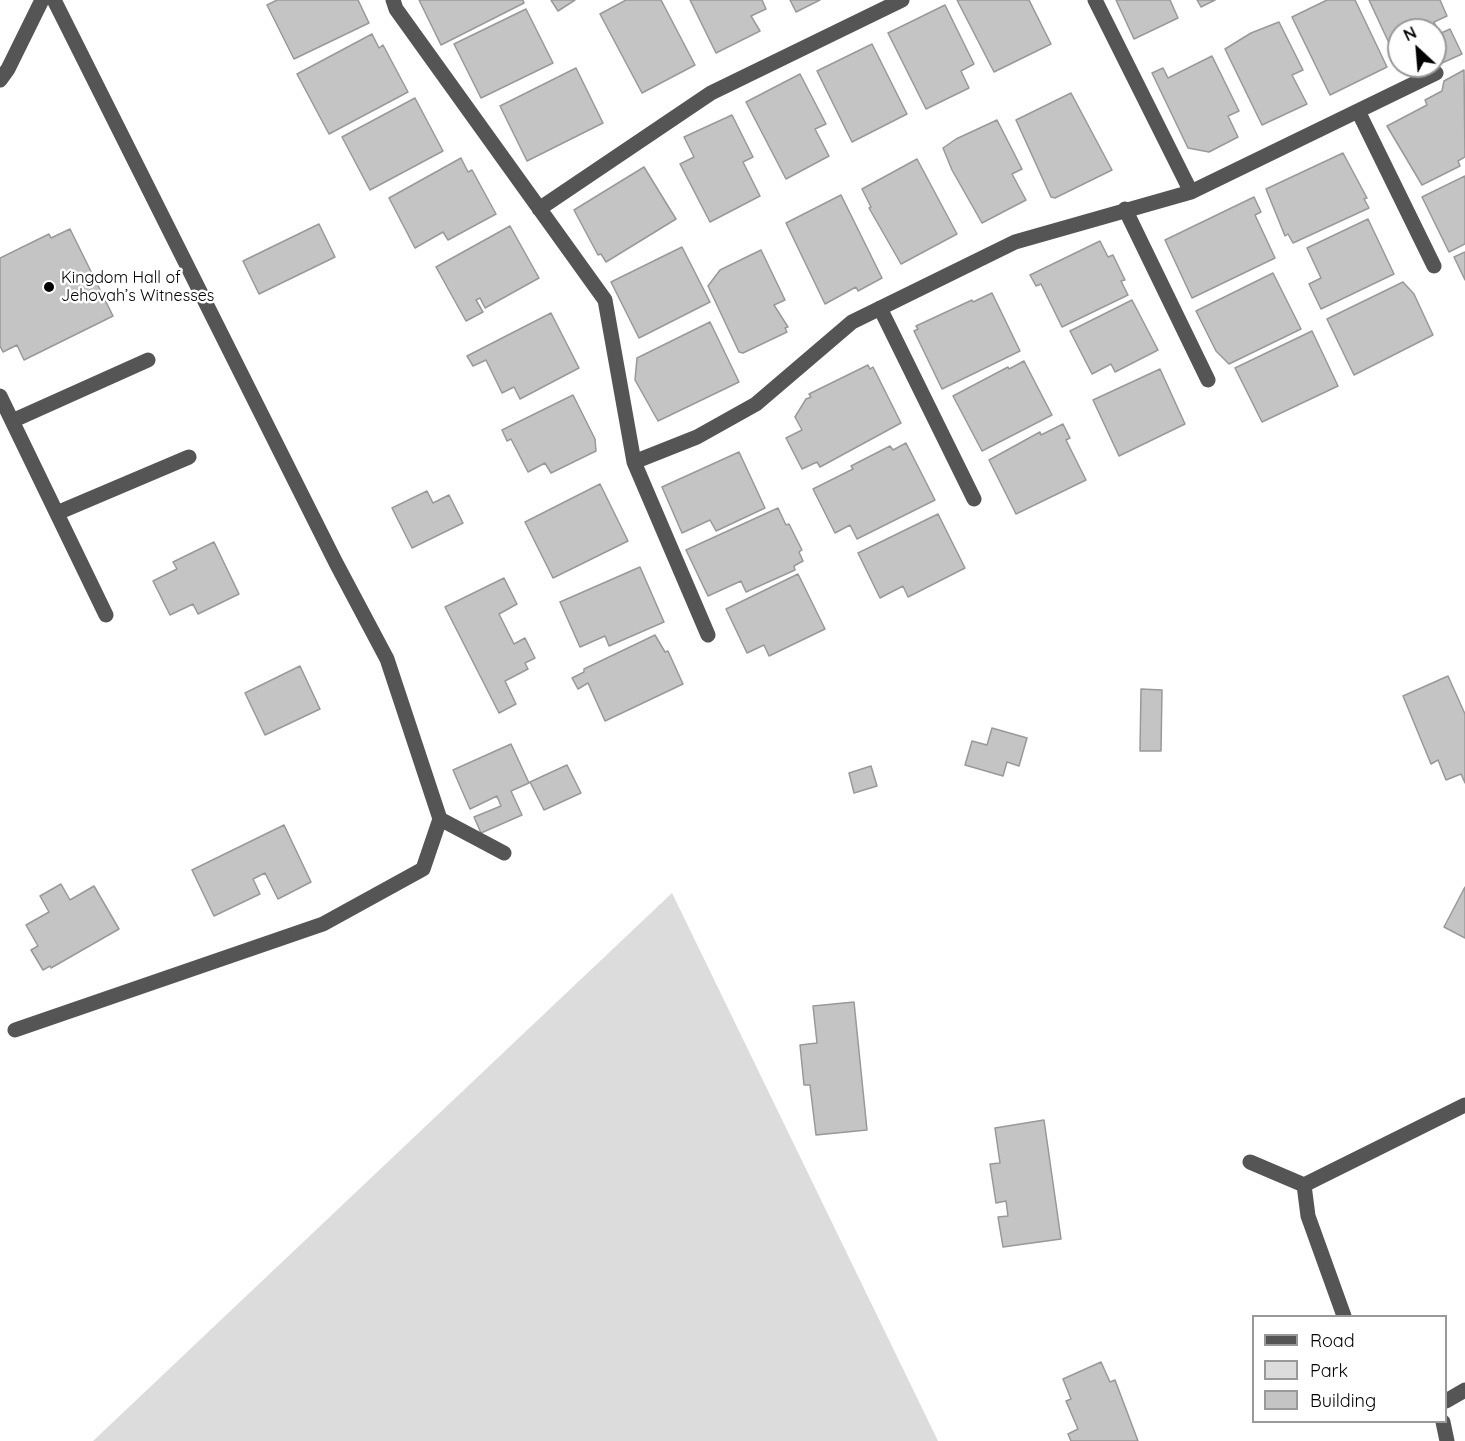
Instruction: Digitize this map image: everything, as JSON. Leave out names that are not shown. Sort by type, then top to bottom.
[{"type":"street","points":[[0,80],[42,0]]},
{"type":"street","points":[[15,1030],[322,924],[423,869],[440,819],[387,659],[330,553],[54,0]]},
{"type":"street","points":[[393,0],[396,9],[605,300],[634,462],[708,635]]},
{"type":"street","points":[[539,209],[711,93],[902,0]]},
{"type":"street","points":[[1095,0],[1191,192]]},
{"type":"street","points":[[634,462],[697,437],[756,404],[852,322],[1016,242],[1191,192],[1426,78]]},
{"type":"street","points":[[1358,111],[1434,266]]},
{"type":"street","points":[[1125,209],[1208,381]]},
{"type":"street","points":[[880,308],[974,499]]},
{"type":"street","points":[[12,421],[148,360]]},
{"type":"street","points":[[0,396],[106,615]]},
{"type":"street","points":[[57,513],[189,457]]},
{"type":"street","points":[[440,819],[504,853]]},
{"type":"street","points":[[1250,1162],[1304,1185],[1465,1105]]},
{"type":"street","points":[[1304,1185],[1308,1216],[1343,1315]]},
{"type":"street","points":[[1447,1400],[1465,1390]]},
{"type":"street","points":[[1443,1423],[1447,1441]]},
{"type":"green space","points":[[672,893],[938,1441],[93,1441]]},
{"type":"building","points":[[277,0],[358,0],[369,23],[294,59],[267,5]]},
{"type":"building","points":[[419,0],[523,0],[524,3],[441,45]]},
{"type":"building","points":[[551,0],[575,0],[558,11]]},
{"type":"building","points":[[626,0],[661,0],[695,65],[642,93],[600,14]]},
{"type":"building","points":[[690,0],[762,0],[766,9],[751,16],[760,31],[716,53]]},
{"type":"building","points":[[790,0],[820,0],[796,12]]},
{"type":"building","points":[[957,0],[1029,0],[1051,44],[994,72]]},
{"type":"building","points":[[1116,0],[1170,0],[1178,18],[1134,39]]},
{"type":"building","points":[[1197,0],[1215,0],[1201,7]]},
{"type":"building","points":[[1327,0],[1355,0],[1387,67],[1330,95],[1292,17]]},
{"type":"building","points":[[1369,0],[1440,0],[1447,16],[1443,18],[1387,18],[1387,39]]},
{"type":"building","points":[[945,5],[974,64],[961,71],[969,88],[926,109],[888,33]]},
{"type":"building","points":[[526,9],[553,63],[481,98],[454,44]]},
{"type":"building","points":[[1279,22],[1303,70],[1292,75],[1307,104],[1262,125],[1225,49],[1251,33]]},
{"type":"building","points":[[1450,29],[1462,54],[1447,61],[1447,30]]},
{"type":"building","points":[[372,34],[379,48],[383,45],[408,92],[329,134],[297,74]]},
{"type":"building","points":[[872,44],[907,114],[852,142],[817,71]]},
{"type":"building","points":[[1212,56],[1239,111],[1228,116],[1238,137],[1209,152],[1188,148],[1152,73],[1163,68],[1168,78]]},
{"type":"building","points":[[576,68],[603,123],[527,161],[500,106]]},
{"type":"building","points":[[1464,70],[1465,157],[1458,161],[1460,166],[1422,185],[1387,126],[1427,105],[1425,100],[1442,91],[1444,81]]},
{"type":"building","points":[[800,74],[826,124],[815,129],[829,156],[786,179],[746,102]]},
{"type":"building","points":[[1071,93],[1112,170],[1055,198],[1051,197],[1016,120]]},
{"type":"building","points":[[415,98],[443,151],[370,190],[342,137]]},
{"type":"building","points":[[732,115],[753,157],[743,162],[760,196],[710,222],[680,164],[694,157],[684,137]]},
{"type":"building","points":[[997,120],[1022,169],[1012,174],[1026,200],[982,223],[952,170],[943,148],[956,139]]},
{"type":"building","points":[[1343,153],[1367,198],[1364,199],[1369,208],[1293,243],[1288,234],[1285,236],[1266,189]]},
{"type":"building","points":[[461,158],[468,172],[472,170],[496,214],[448,240],[443,232],[415,248],[389,198]]},
{"type":"building","points":[[917,159],[957,234],[901,264],[869,208],[871,207],[862,189]]},
{"type":"building","points":[[644,167],[676,219],[606,262],[601,254],[598,255],[574,210]]},
{"type":"building","points":[[1465,176],[1465,244],[1449,252],[1422,197]]},
{"type":"building","points":[[841,195],[882,278],[858,291],[856,287],[825,304],[786,223]]},
{"type":"building","points":[[1254,197],[1261,212],[1255,215],[1275,258],[1192,298],[1165,240]]},
{"type":"building","points":[[1368,219],[1394,274],[1321,309],[1309,284],[1321,278],[1307,248]]},
{"type":"building","points":[[319,224],[335,257],[259,294],[243,261]]},
{"type":"building","points":[[510,226],[539,278],[485,308],[480,298],[476,300],[483,312],[466,321],[436,267]]},
{"type":"building","name":"Kingdom Hall of Jehovah’s Witnesses","points":[[70,229],[113,316],[24,360],[17,345],[3,352],[0,346],[0,258],[49,234],[51,238]]},
{"type":"building","points":[[1100,241],[1108,257],[1113,255],[1125,280],[1121,281],[1128,295],[1062,327],[1041,284],[1036,286],[1030,275]]},
{"type":"building","points":[[682,247],[710,302],[639,338],[611,282]]},
{"type":"building","points":[[761,250],[785,300],[774,305],[788,327],[785,328],[787,332],[743,353],[739,352],[708,286],[720,270]]},
{"type":"building","points":[[1465,252],[1465,280],[1454,257]]},
{"type":"building","points":[[1273,273],[1301,329],[1229,364],[1216,351],[1196,311]]},
{"type":"building","points":[[1403,282],[1414,294],[1433,335],[1354,375],[1327,319]]},
{"type":"building","points":[[992,293],[1020,351],[942,389],[914,331],[918,329],[916,326]]},
{"type":"building","points":[[1132,300],[1158,350],[1115,372],[1111,364],[1092,374],[1070,331]]},
{"type":"building","points":[[551,313],[579,368],[520,399],[514,387],[502,393],[486,360],[473,366],[467,356]]},
{"type":"building","points":[[710,322],[739,382],[658,421],[635,380],[637,358]]},
{"type":"building","points":[[1312,331],[1338,386],[1262,422],[1235,368]]},
{"type":"building","points":[[1024,361],[1052,415],[982,451],[953,396]]},
{"type":"building","points":[[868,365],[870,369],[873,367],[901,423],[820,467],[817,462],[802,469],[786,438],[802,430],[795,417],[806,399],[811,397],[809,394]]},
{"type":"building","points":[[1160,369],[1185,424],[1119,456],[1093,400]]},
{"type":"building","points":[[573,395],[595,439],[596,451],[551,473],[545,463],[528,472],[511,439],[507,441],[502,430]]},
{"type":"building","points":[[1063,424],[1070,438],[1066,440],[1086,480],[1016,514],[989,460],[1040,432],[1041,435]]},
{"type":"building","points":[[906,443],[935,500],[857,539],[850,525],[835,533],[813,489],[853,469],[851,466],[890,446],[893,450]]},
{"type":"building","points":[[739,452],[765,508],[716,531],[710,520],[682,533],[662,487]]},
{"type":"building","points":[[600,484],[628,541],[553,578],[525,522]]},
{"type":"building","points":[[427,491],[433,503],[449,495],[463,523],[412,548],[392,508]]},
{"type":"building","points":[[778,508],[802,550],[799,552],[803,561],[794,566],[795,570],[746,592],[741,581],[708,596],[686,550]]},
{"type":"building","points":[[938,514],[965,568],[908,597],[903,586],[880,598],[858,553]]},
{"type":"building","points":[[214,542],[239,594],[198,614],[193,604],[170,615],[153,581],[177,569],[173,562]]},
{"type":"building","points":[[640,567],[664,622],[609,646],[605,636],[580,647],[560,602]]},
{"type":"building","points":[[798,574],[825,629],[769,656],[764,645],[747,653],[726,609]]},
{"type":"building","points":[[504,578],[517,604],[499,614],[514,644],[525,638],[535,658],[525,663],[528,669],[505,681],[516,704],[499,713],[445,607]]},
{"type":"building","points":[[655,635],[665,652],[668,651],[683,684],[605,721],[588,683],[578,689],[572,678],[584,672],[584,669]]},
{"type":"building","points":[[300,666],[320,709],[265,735],[245,693]]},
{"type":"building","points":[[1448,676],[1465,714],[1465,783],[1461,774],[1446,780],[1438,760],[1431,764],[1403,696]]},
{"type":"building","points":[[1141,689],[1162,690],[1161,751],[1140,751]]},
{"type":"building","points":[[992,728],[1027,738],[1019,766],[1007,762],[1003,776],[965,765],[972,741],[987,745]]},
{"type":"building","points":[[511,744],[529,783],[511,791],[522,815],[481,833],[474,817],[501,806],[497,796],[470,809],[453,770]]},
{"type":"building","points":[[567,765],[581,793],[544,810],[530,782]]},
{"type":"building","points":[[871,766],[877,786],[854,793],[849,773]]},
{"type":"building","points":[[284,825],[311,882],[278,899],[265,873],[253,879],[260,894],[214,916],[192,870]]},
{"type":"building","points":[[61,884],[70,900],[94,886],[119,929],[51,968],[50,966],[43,970],[31,950],[38,946],[26,925],[49,912],[40,896]]},
{"type":"building","points":[[1465,887],[1465,938],[1444,927]]},
{"type":"building","points":[[854,1002],[867,1130],[816,1135],[810,1085],[804,1085],[800,1045],[817,1043],[813,1006]]},
{"type":"building","points":[[1044,1120],[1061,1239],[1003,1247],[998,1217],[1008,1216],[1006,1201],[996,1203],[990,1164],[1000,1163],[995,1128]]},
{"type":"building","points":[[1101,1362],[1110,1382],[1115,1380],[1138,1441],[1071,1441],[1068,1434],[1078,1429],[1066,1401],[1071,1399],[1063,1379]]},
{"type":"place","name":"Kingdom Hall of Jehovah’s Witnesses","points":[[49,287]]}]
